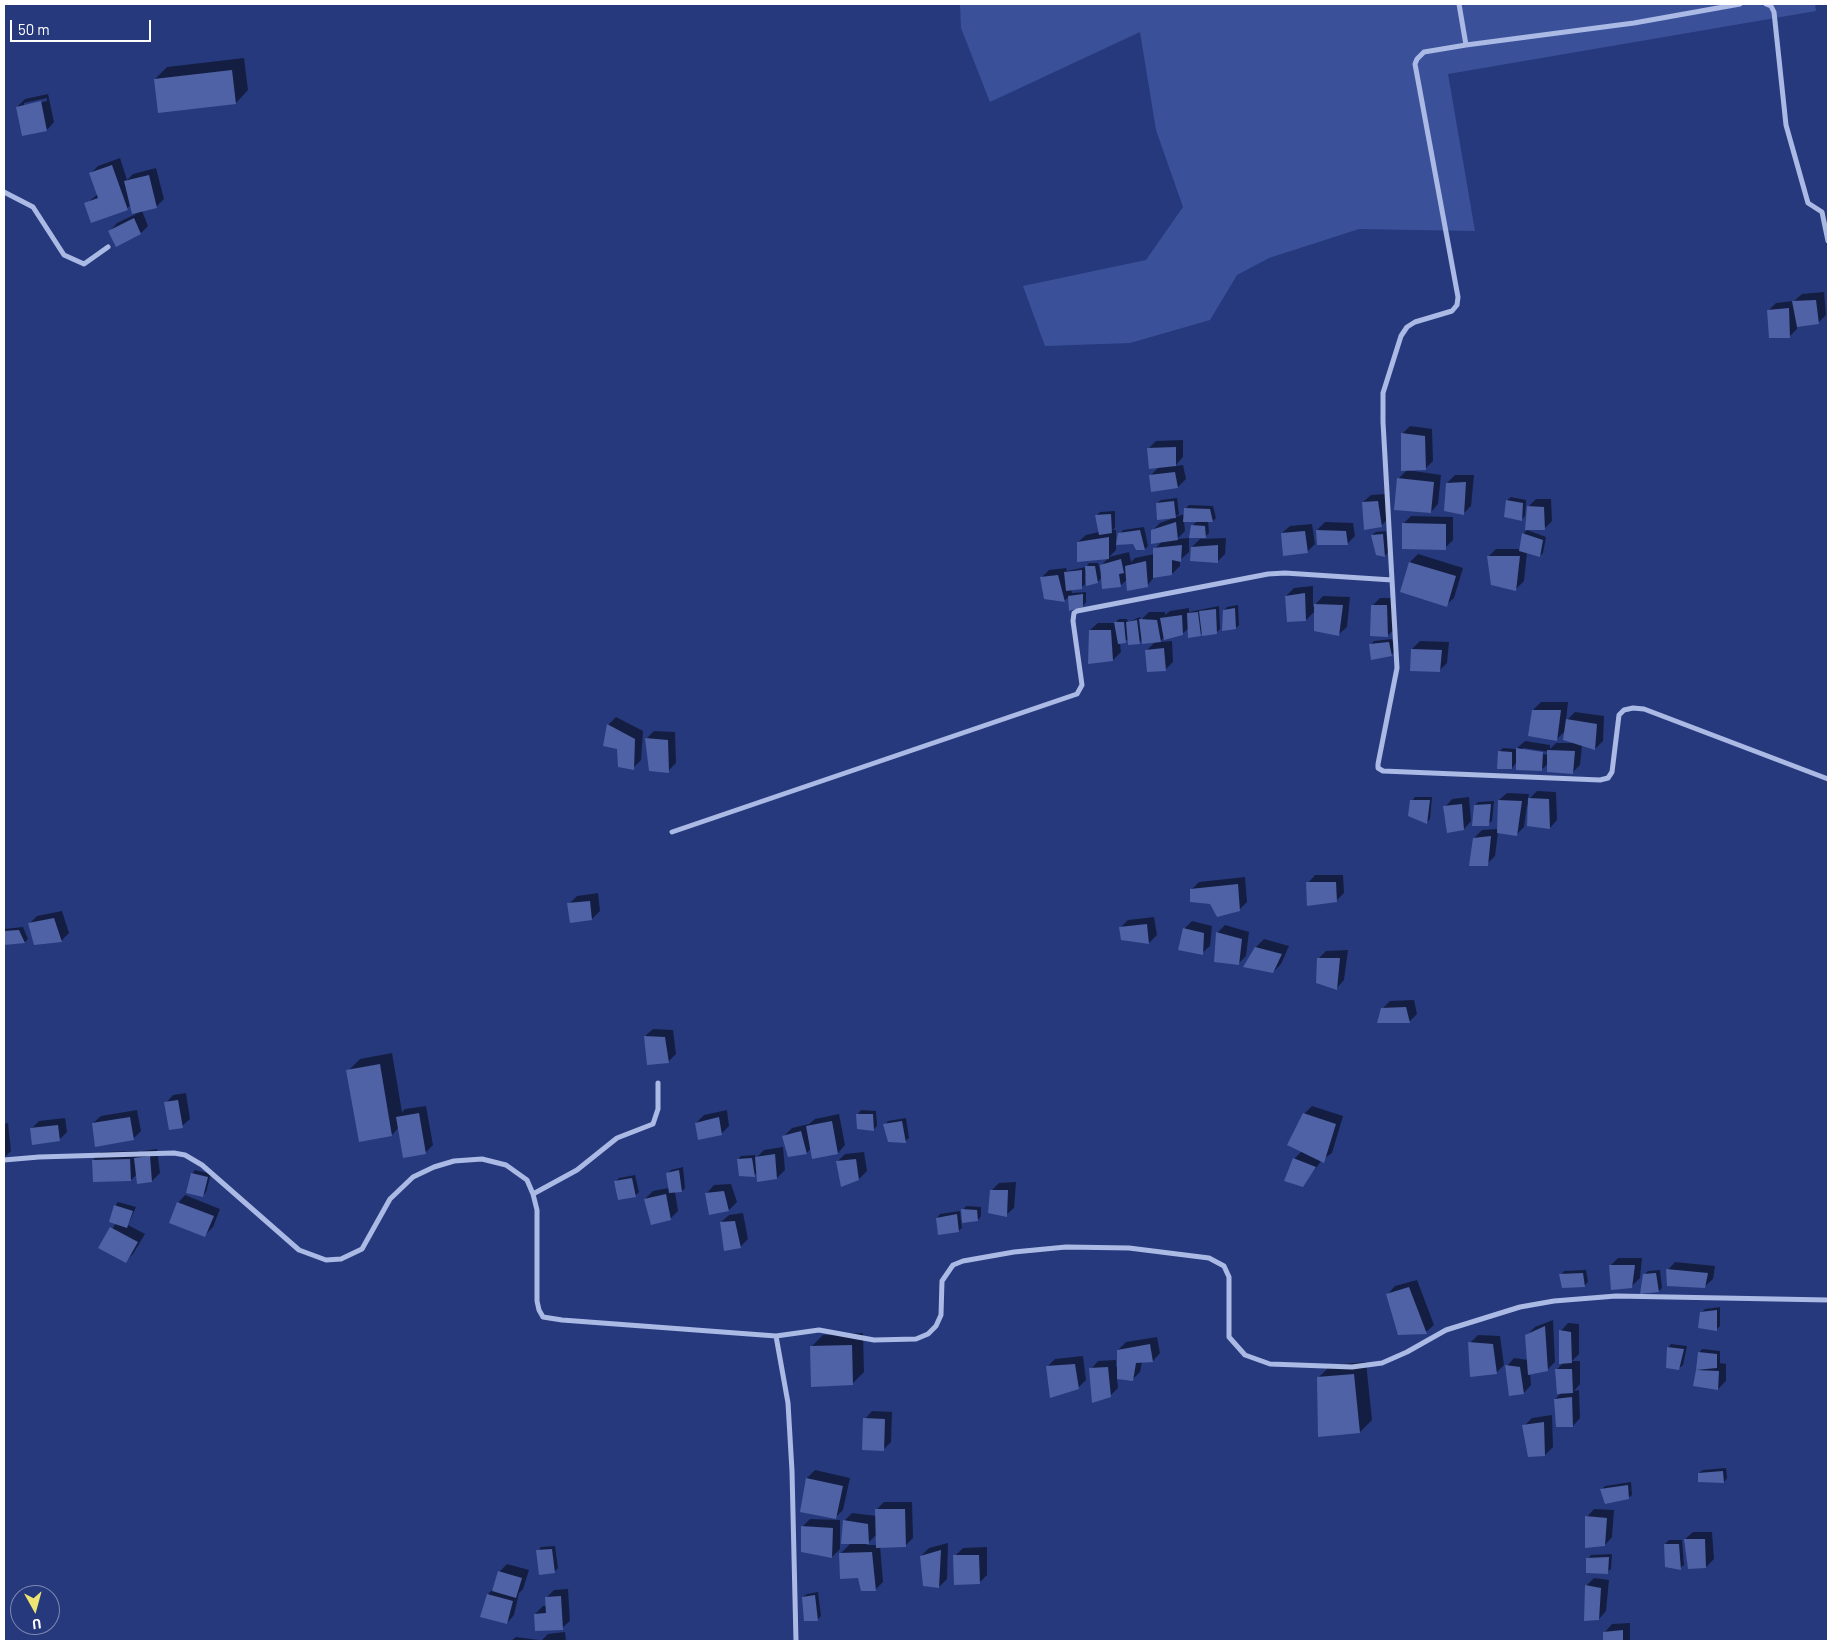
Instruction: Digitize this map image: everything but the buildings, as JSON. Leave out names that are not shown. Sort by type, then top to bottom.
[{"type":"street","points":[[1459,4],[1466,45]]},
{"type":"street","points":[[1740,4],[1634,23],[1424,52],[1416,59],[1415,64],[1458,297],[1457,305],[1452,311],[1415,322],[1407,327],[1401,336],[1383,393],[1397,668],[1378,768],[1383,771],[1581,779],[1608,778],[1612,772],[1619,715],[1624,710],[1633,708],[1644,709],[1828,779]]},
{"type":"street","points":[[1766,4],[1771,6],[1774,12],[1786,125],[1808,203],[1822,212],[1828,241]]},
{"type":"street","points":[[4,192],[33,207],[64,255],[84,264],[108,247]]},
{"type":"street","points":[[672,832],[1077,694],[1082,685],[1073,621],[1074,614],[1077,611],[1268,574],[1285,573],[1392,580]]},
{"type":"street","points":[[533,1194],[577,1170],[617,1138],[653,1124],[658,1109],[658,1083]]},
{"type":"street","points":[[4,1160],[39,1157],[174,1153],[185,1155],[202,1164],[299,1250],[326,1260],[341,1259],[362,1249],[390,1200],[413,1177],[434,1167],[454,1161],[482,1160],[506,1165],[527,1180],[533,1194],[536,1210],[538,1310],[543,1317],[562,1320],[776,1336],[820,1330],[874,1340],[916,1339],[928,1334],[936,1326],[941,1315],[942,1281],[953,1265],[988,1256],[1066,1247],[1129,1248],[1184,1254],[1209,1258],[1224,1266],[1229,1277],[1231,1290],[1230,1337],[1245,1355],[1270,1364],[1352,1367],[1382,1363],[1407,1352],[1446,1330],[1520,1307],[1554,1301],[1616,1296],[1828,1300]]},
{"type":"street","points":[[776,1336],[788,1403],[792,1462],[796,1641]]},
{"type":"shaded area","points":[[960,4],[1815,4],[1816,11],[1448,74],[1475,231],[1359,229],[1269,258],[1237,275],[1210,320],[1130,343],[1045,346],[1023,286],[1146,260],[1183,207],[1156,130],[1140,32],[990,102],[961,28]]}]
